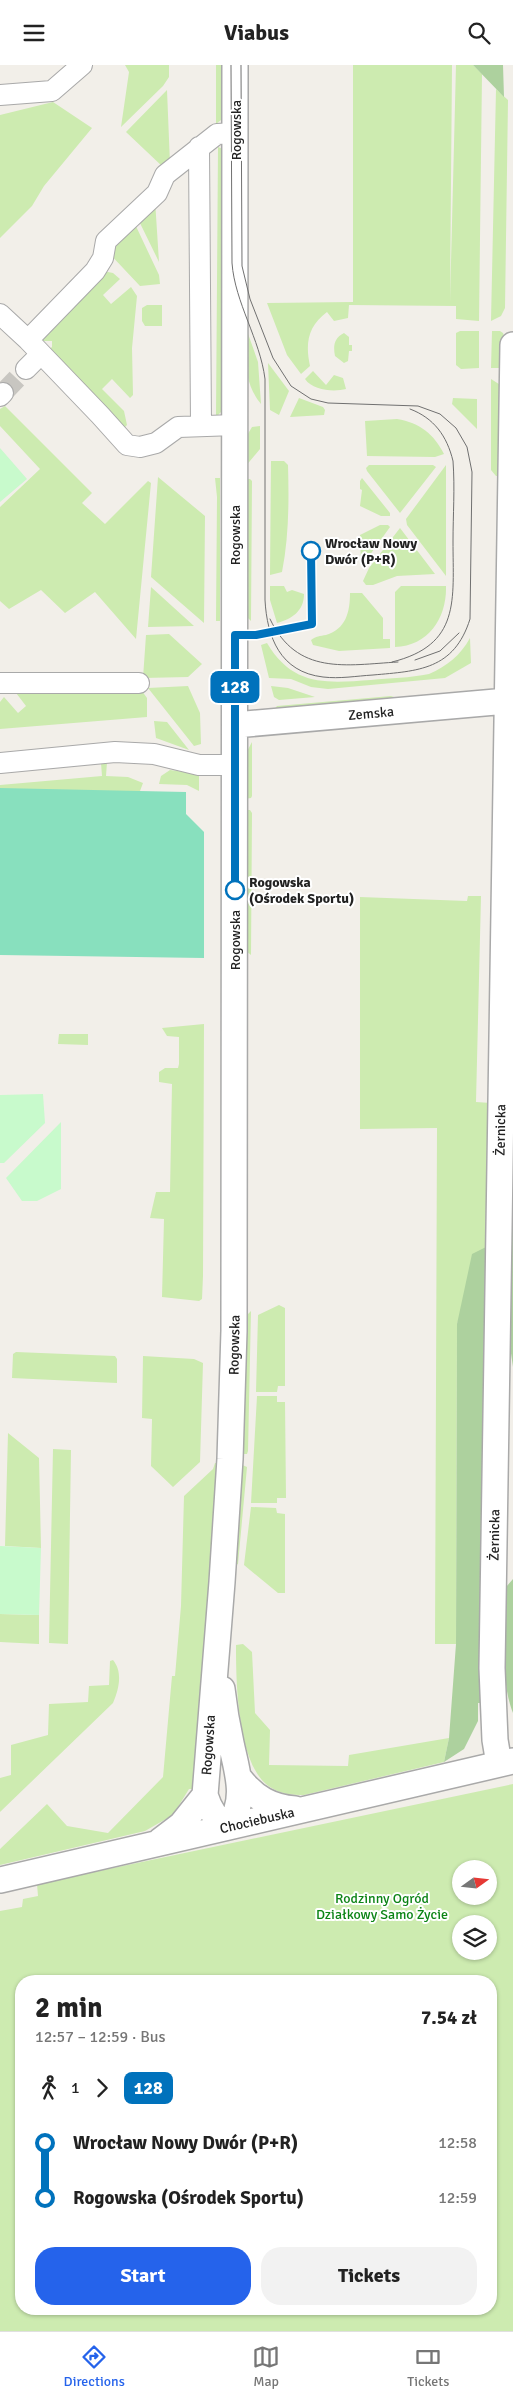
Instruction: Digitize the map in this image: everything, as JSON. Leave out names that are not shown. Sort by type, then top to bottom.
[{"type":"street","points":[[0,95],[52,91],[82,65]]},
{"type":"street","name":"Rogowska","points":[[219,1635],[223,1700],[240,1779],[237,1811],[228,1827],[214,1816],[205,1795],[219,1635],[230,1459],[234,1339],[235,65]]},
{"type":"street","points":[[26,369],[34,347],[95,271],[103,258],[106,241],[157,193],[165,175],[217,134],[236,133]]},
{"type":"street","points":[[199,147],[201,426]]},
{"type":"street","points":[[0,314],[127,445],[140,447],[156,443],[178,427],[235,425]]},
{"type":"street","name":"Żernicka","points":[[506,1762],[495,1740],[492,1668],[513,345]]},
{"type":"street","points":[[0,683],[139,683]]},
{"type":"street","name":"Zemska","points":[[235,725],[507,701]]},
{"type":"street","points":[[0,763],[115,752],[154,754],[199,765],[235,765]]},
{"type":"street","name":"Chociebuska","points":[[0,1880],[506,1762]]},
{"type":"street","points":[[240,1779],[252,1794],[262,1800],[282,1808],[305,1809]]},
{"type":"street","name":"Rogowska","points":[[156,1844],[181,1825],[205,1795]]},
{"type":"green space","points":[[125,65],[169,65],[169,77],[163,86],[121,127],[129,72]]},
{"type":"green space","points":[[216,65],[226,65],[226,116],[216,124]]},
{"type":"green space","points":[[353,65],[452,65],[450,302],[456,65],[473,65],[482,74],[479,321],[456,319],[456,306],[349,305],[348,318],[334,321],[327,312],[316,323],[308,342],[310,366],[301,374],[287,355],[267,303],[353,302]]},
{"type":"green space","points":[[473,65],[503,65],[504,97]]},
{"type":"green space","points":[[496,89],[508,100],[505,308],[501,316],[491,321]]},
{"type":"green space","points":[[167,90],[170,164],[164,168],[126,132]]},
{"type":"green space","points":[[53,102],[92,128],[44,186],[32,206],[0,238],[0,115]]},
{"type":"green space","points":[[218,147],[223,149],[224,400],[222,411],[216,417]]},
{"type":"green space","points":[[155,200],[159,262],[138,219]]},
{"type":"green space","points":[[134,222],[159,275],[160,284],[140,286],[107,251]]},
{"type":"green space","points":[[103,271],[113,273],[120,279],[103,295],[111,304],[131,287],[137,296],[132,348],[133,395],[130,398],[112,379],[102,389],[124,411],[127,425],[124,428],[47,351],[52,347],[52,341],[42,341],[43,330]]},
{"type":"green space","points":[[147,305],[162,305],[162,326],[145,326],[142,321],[142,308]]},
{"type":"green space","points":[[246,328],[258,362],[261,404],[251,386],[246,368]]},
{"type":"green space","points":[[460,331],[479,331],[479,368],[461,369],[456,365],[456,333]]},
{"type":"green space","points":[[492,331],[500,331],[505,339],[501,368],[491,368]]},
{"type":"green space","points":[[344,333],[349,337],[349,345],[352,345],[352,351],[349,351],[348,361],[344,363],[335,356],[334,349],[336,340]]},
{"type":"green space","points":[[268,363],[289,391],[279,415],[270,410]]},
{"type":"green space","points":[[313,371],[326,385],[334,375],[343,378],[346,389],[330,390],[313,386],[305,379]]},
{"type":"green space","points":[[491,379],[502,386],[503,476],[496,476],[491,470]]},
{"type":"green space","points":[[299,398],[323,407],[325,410],[324,415],[290,417]]},
{"type":"green space","points":[[453,398],[477,399],[477,429],[452,404]]},
{"type":"green space","points":[[5,406],[92,493],[82,503],[105,524],[148,481],[151,483],[136,639],[95,592],[65,613],[41,590],[9,609],[0,601],[0,507],[40,469],[0,426],[0,409]]},
{"type":"green space","points":[[397,419],[413,423],[431,435],[444,454],[435,457],[367,456],[365,421]]},
{"type":"green space","points":[[260,426],[260,449],[245,467],[246,437],[252,427]]},
{"type":"green space","points":[[0,448],[27,479],[0,502]]},
{"type":"green space","points":[[271,461],[284,461],[288,465],[288,505],[286,545],[282,572],[270,575]]},
{"type":"green space","points":[[369,465],[433,465],[436,467],[400,513],[367,471],[366,468]]},
{"type":"green space","points":[[446,465],[446,576],[407,525],[406,519]]},
{"type":"green space","points":[[158,477],[205,516],[204,623],[151,577]]},
{"type":"green space","points":[[215,478],[220,478],[220,621],[216,621],[217,497]]},
{"type":"green space","points":[[362,478],[390,513],[390,516],[381,516],[360,506],[362,490],[360,489],[360,481]]},
{"type":"green space","points":[[245,479],[252,481],[251,621],[246,616]]},
{"type":"green space","points":[[380,525],[388,525],[390,527],[364,563],[361,564],[360,535]]},
{"type":"green space","points":[[400,528],[435,574],[397,576],[373,585],[366,585],[363,581],[369,568]]},
{"type":"green space","points":[[270,586],[284,586],[287,592],[292,590],[304,594],[302,605],[292,617],[277,623],[270,600]]},
{"type":"green space","points":[[401,586],[446,586],[443,608],[434,628],[417,641],[395,647],[395,592]]},
{"type":"green space","points":[[151,587],[194,626],[148,627]]},
{"type":"green space","points":[[350,593],[362,593],[383,618],[383,639],[390,639],[390,648],[339,651],[313,645],[311,640],[338,629],[346,619]]},
{"type":"green space","points":[[169,634],[202,664],[188,677],[143,678],[146,635]]},
{"type":"green space","points":[[470,638],[471,663],[445,678],[328,689],[311,687],[291,679],[269,678],[261,645],[267,643],[288,668],[300,675],[312,679],[340,682],[429,674],[442,668],[452,660]]},
{"type":"green space","points":[[188,686],[200,713],[201,744],[194,746],[148,688]]},
{"type":"green space","points":[[271,686],[288,688],[315,697],[279,700],[274,697]]},
{"type":"green space","points":[[13,689],[142,691],[147,698],[147,717],[0,729],[0,702],[4,697],[18,713],[26,706]]},
{"type":"green space","points":[[394,697],[392,700],[273,711],[277,706]]},
{"type":"green space","points":[[154,721],[167,722],[189,750],[156,738]]},
{"type":"green space","points":[[252,742],[252,796],[251,798],[244,799],[245,755]]},
{"type":"green space","points":[[107,762],[106,776],[128,777],[143,783],[140,791],[0,795],[0,785],[102,776],[101,763]]},
{"type":"green space","points":[[170,770],[199,774],[199,791],[187,785],[159,784],[161,776]]},
{"type":"green space","points":[[0,788],[186,792],[186,814],[204,832],[204,958],[0,955]]},
{"type":"green space","points":[[245,810],[250,810],[252,813],[251,955],[246,951]]},
{"type":"green space","points":[[468,896],[481,896],[476,1102],[491,1103],[486,1247],[457,1324],[456,1644],[435,1644],[437,1128],[360,1129],[360,897],[467,901]]},
{"type":"green space","points":[[204,1024],[203,1276],[202,1299],[199,1301],[162,1297],[164,1219],[150,1218],[156,1192],[170,1192],[172,1084],[159,1082],[159,1072],[165,1068],[178,1068],[179,1064],[179,1037],[167,1036],[162,1028]]},
{"type":"green space","points":[[59,1034],[88,1034],[88,1045],[58,1044]]},
{"type":"green space","points":[[43,1094],[45,1123],[4,1163],[0,1163],[0,1095]]},
{"type":"green space","points":[[61,1122],[61,1189],[37,1201],[22,1201],[6,1178]]},
{"type":"green space","points":[[513,1178],[513,1367],[508,1333]]},
{"type":"green space","points":[[486,1247],[481,1703],[478,1703],[478,1721],[464,1749],[444,1762],[449,1738],[456,1644],[457,1324],[472,1254]]},
{"type":"green space","points":[[279,1305],[285,1308],[285,1386],[278,1386],[277,1392],[256,1392],[258,1315]]},
{"type":"green space","points":[[251,1311],[248,1451],[247,1454],[240,1454],[245,1317]]},
{"type":"green space","points":[[16,1352],[115,1356],[117,1359],[117,1383],[12,1378],[13,1354]]},
{"type":"green space","points":[[143,1356],[194,1359],[203,1363],[200,1462],[173,1487],[151,1466],[152,1419],[142,1418]]},
{"type":"green space","points":[[257,1396],[277,1396],[277,1402],[285,1402],[286,1498],[277,1498],[277,1503],[251,1503]]},
{"type":"green space","points":[[8,1433],[39,1458],[41,1548],[5,1546]]},
{"type":"green space","points":[[53,1449],[71,1450],[68,1644],[49,1643]]},
{"type":"green space","points":[[215,1463],[219,1463],[196,1789],[189,1789],[173,1815],[145,1831],[0,1865],[0,1849],[47,1804],[67,1826],[108,1833],[163,1777],[172,1676],[175,1676],[181,1606],[184,1496],[213,1469]]},
{"type":"green space","points":[[240,1464],[247,1467],[238,1564],[236,1565]]},
{"type":"green space","points":[[251,1507],[276,1508],[277,1513],[285,1514],[285,1593],[278,1593],[244,1565]]},
{"type":"green space","points":[[0,1546],[41,1548],[39,1615],[0,1614]]},
{"type":"green space","points":[[513,1579],[513,1713],[506,1683],[504,1651],[506,1587]]},
{"type":"green space","points":[[0,1614],[39,1615],[39,1644],[0,1642]]},
{"type":"green space","points":[[243,1644],[252,1652],[255,1713],[270,1730],[269,1765],[348,1766],[349,1755],[449,1738],[444,1762],[304,1795],[286,1794],[270,1787],[259,1776],[251,1761],[241,1722],[238,1700],[236,1645]]},
{"type":"green space","points":[[113,1660],[118,1670],[119,1681],[113,1703],[0,1812],[0,1778],[11,1775],[11,1745],[48,1735],[49,1704],[88,1702],[89,1686],[109,1685],[110,1661]]},
{"type":"green space","name":"Rodzinny Ogród Działkowy Samo Życie","points":[[513,1784],[513,2331],[0,2331],[0,1911],[22,1907],[23,1899],[38,1896],[37,1884]]},
{"type":"tunnel","points":[[3,393],[26,369]]},
{"type":"tram line","points":[[231,65],[232,263],[242,307],[258,350],[265,379],[265,600],[269,627],[279,651],[286,660],[308,674],[342,678],[419,669],[432,665],[454,649],[463,636],[470,619],[472,472],[467,447],[456,428],[440,414],[418,406],[328,403],[311,399],[291,386],[273,358],[250,299],[242,266],[241,65]]},
{"type":"tram line","points":[[392,662],[414,654],[431,644],[442,632],[452,601],[453,461],[447,444],[438,429],[426,417],[410,409]]},
{"type":"tram line","points":[[270,619],[281,637],[294,650],[309,658],[325,663],[342,665],[398,662]]},
{"type":"tram line","points":[[415,660],[440,651],[459,633]]},
{"type":"bus line","name":"128","points":[[235,890],[235,635],[256,635],[312,624],[311,551]]},
{"type":"place","name":"Wrocław Nowy Dwór (P+R)","points":[[311,551]]},
{"type":"place","name":"Rogowska (Ośrodek Sportu)","points":[[235,890]]}]
